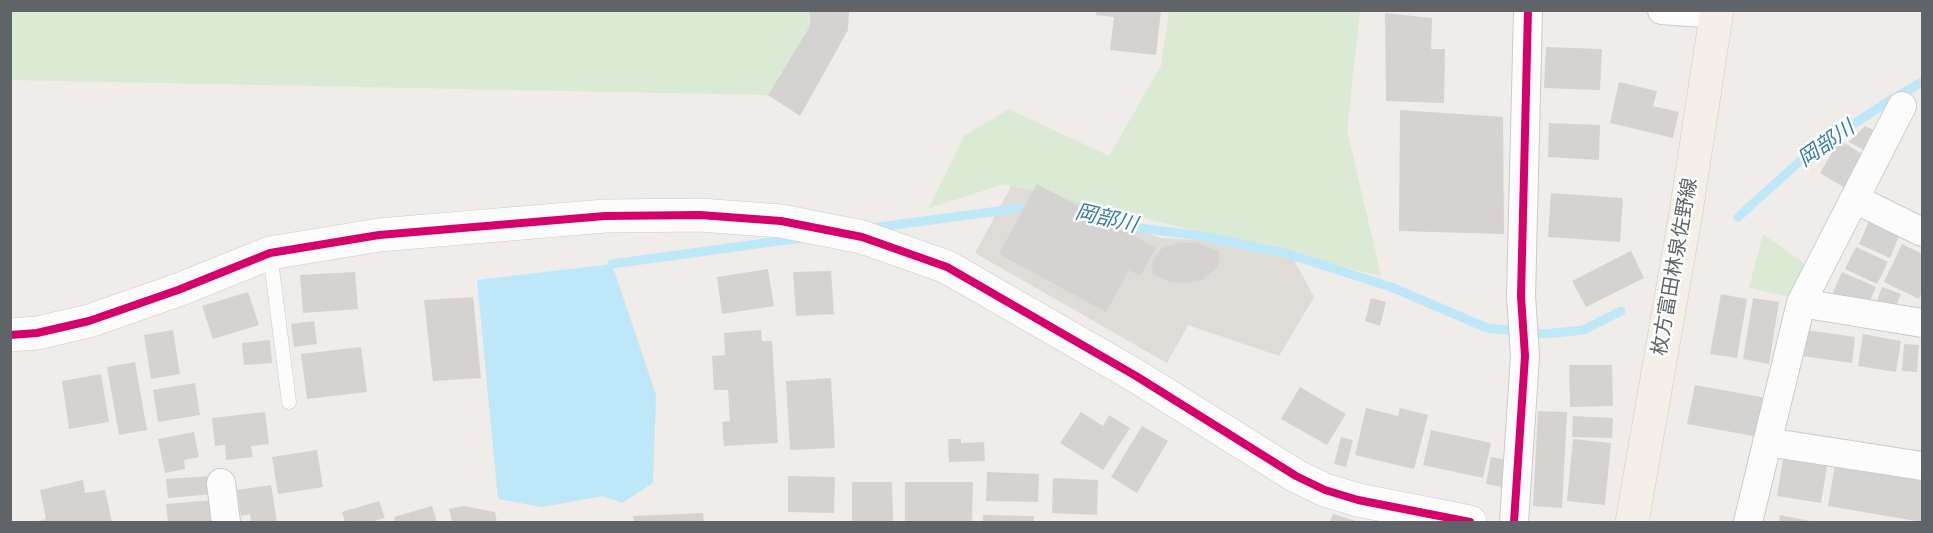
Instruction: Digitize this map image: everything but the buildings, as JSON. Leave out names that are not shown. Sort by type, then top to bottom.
[{"type":"main road","name":"枚方富田林泉佐野線","points":[[1632,522],[1686,212],[1717,12]]},
{"type":"street","points":[[1514,522],[1525,356],[1521,296],[1528,10]]},
{"type":"street","points":[[1662,10],[1717,12]]},
{"type":"street","points":[[1748,522],[1801,303],[1902,106]]},
{"type":"street","points":[[1855,199],[1923,232]]},
{"type":"street","points":[[10,335],[37,333],[89,321],[178,290],[270,253],[379,235],[605,216],[700,215],[781,221],[862,237],[947,267],[1136,376],[1296,476],[1325,490],[1358,500],[1470,522]]},
{"type":"street","points":[[1801,303],[1923,323]]},
{"type":"street","points":[[1767,442],[1923,466]]},
{"type":"street","points":[[220,483],[226,522]]},
{"type":"lane","points":[[270,253],[289,402]]},
{"type":"shaded area","points":[[1014,181],[1030,181],[1160,238],[1198,240],[1294,260],[1314,297],[1279,356],[1188,325],[1167,363],[975,253]]},
{"type":"green space","points":[[11,11],[810,11],[810,26],[768,95],[11,80]]},
{"type":"green space","points":[[1169,11],[1360,11],[1347,130],[1381,276],[1004,184],[929,208],[964,136],[1009,109],[1109,156],[1161,66]]},
{"type":"green space","points":[[1763,234],[1811,268],[1795,298],[1749,288]]},
{"type":"water","points":[[612,264],[656,395],[653,483],[622,503],[603,496],[542,507],[498,499],[477,280]]},
{"type":"waterway","name":"岡部川","points":[[1738,217],[1809,153],[1922,82]]},
{"type":"waterway","name":"岡部川","points":[[871,228],[1036,206]]},
{"type":"waterway","name":"岡部川","points":[[1101,223],[1201,236],[1288,254],[1391,287],[1487,328],[1545,334],[1583,330],[1621,311]]},
{"type":"waterway","name":"岡部川","points":[[612,264],[801,238]]},
{"type":"cycle path","points":[[1514,522],[1525,356],[1521,296],[1528,10]]},
{"type":"cycle path","points":[[10,335],[37,333],[89,321],[178,290],[270,253],[379,235],[605,216],[700,215],[781,221],[862,237],[947,267],[1136,376],[1296,476],[1325,490],[1358,500],[1470,522]]}]
